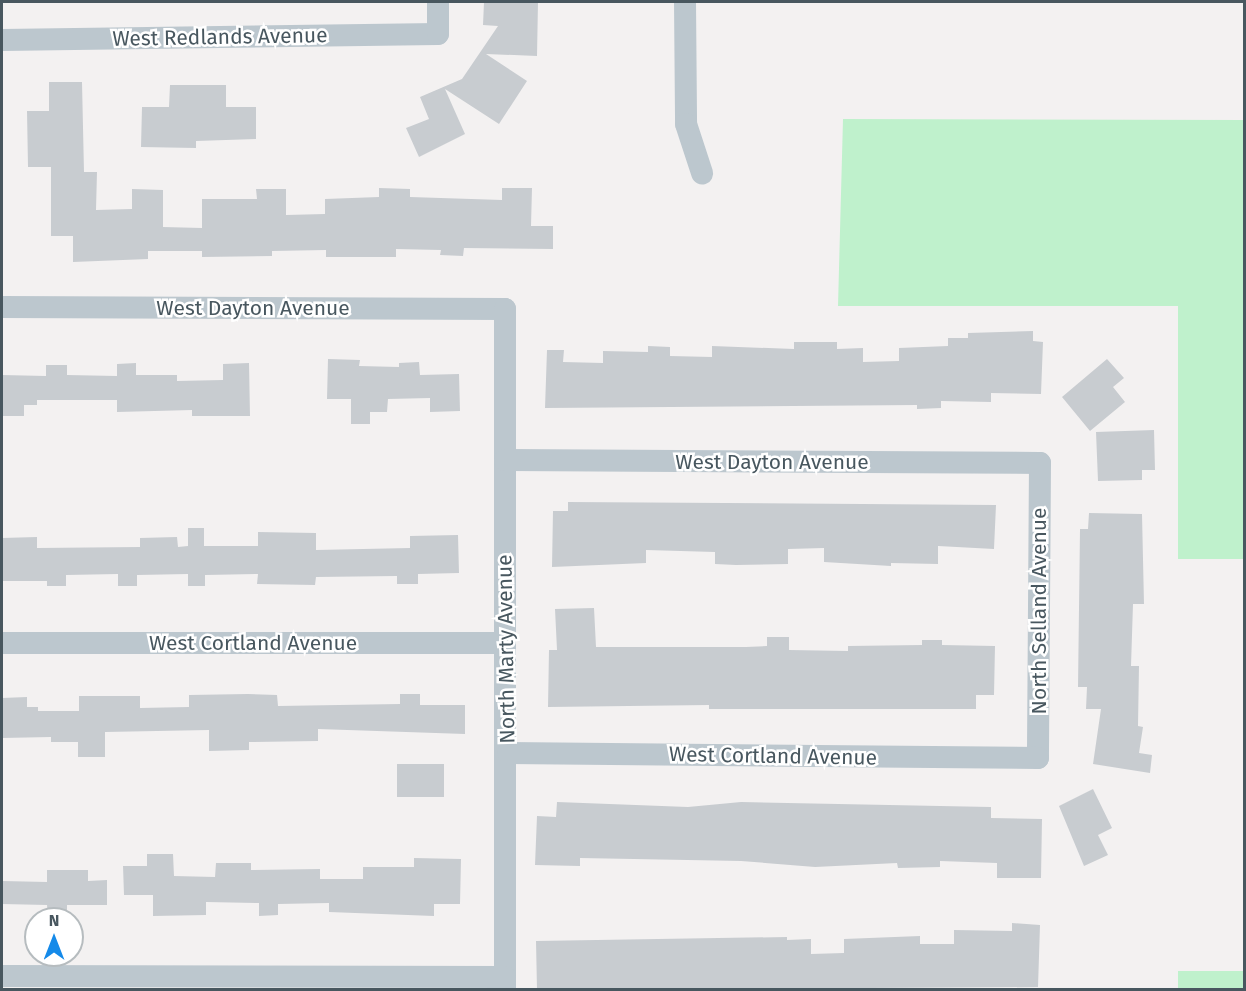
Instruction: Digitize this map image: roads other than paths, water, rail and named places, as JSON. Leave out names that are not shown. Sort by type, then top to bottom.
[{"type":"street","name":"West Redlands Avenue","points":[[2,40],[438,34],[438,2]]},
{"type":"street","points":[[685,2],[686,124],[702,173]]},
{"type":"street","name":"West Dayton Avenue","points":[[2,307],[505,309]]},
{"type":"street","name":"North Marty Avenue","points":[[505,309],[505,642],[508,753],[505,983]]},
{"type":"street","name":"West Dayton Avenue","points":[[505,460],[1040,463]]},
{"type":"street","name":"North Selland Avenue","points":[[1038,758],[1040,463]]},
{"type":"street","name":"West Cortland Avenue","points":[[2,643],[505,642]]},
{"type":"street","name":"West Cortland Avenue","points":[[508,753],[1038,758]]},
{"type":"street","points":[[2,976],[505,983]]}]
